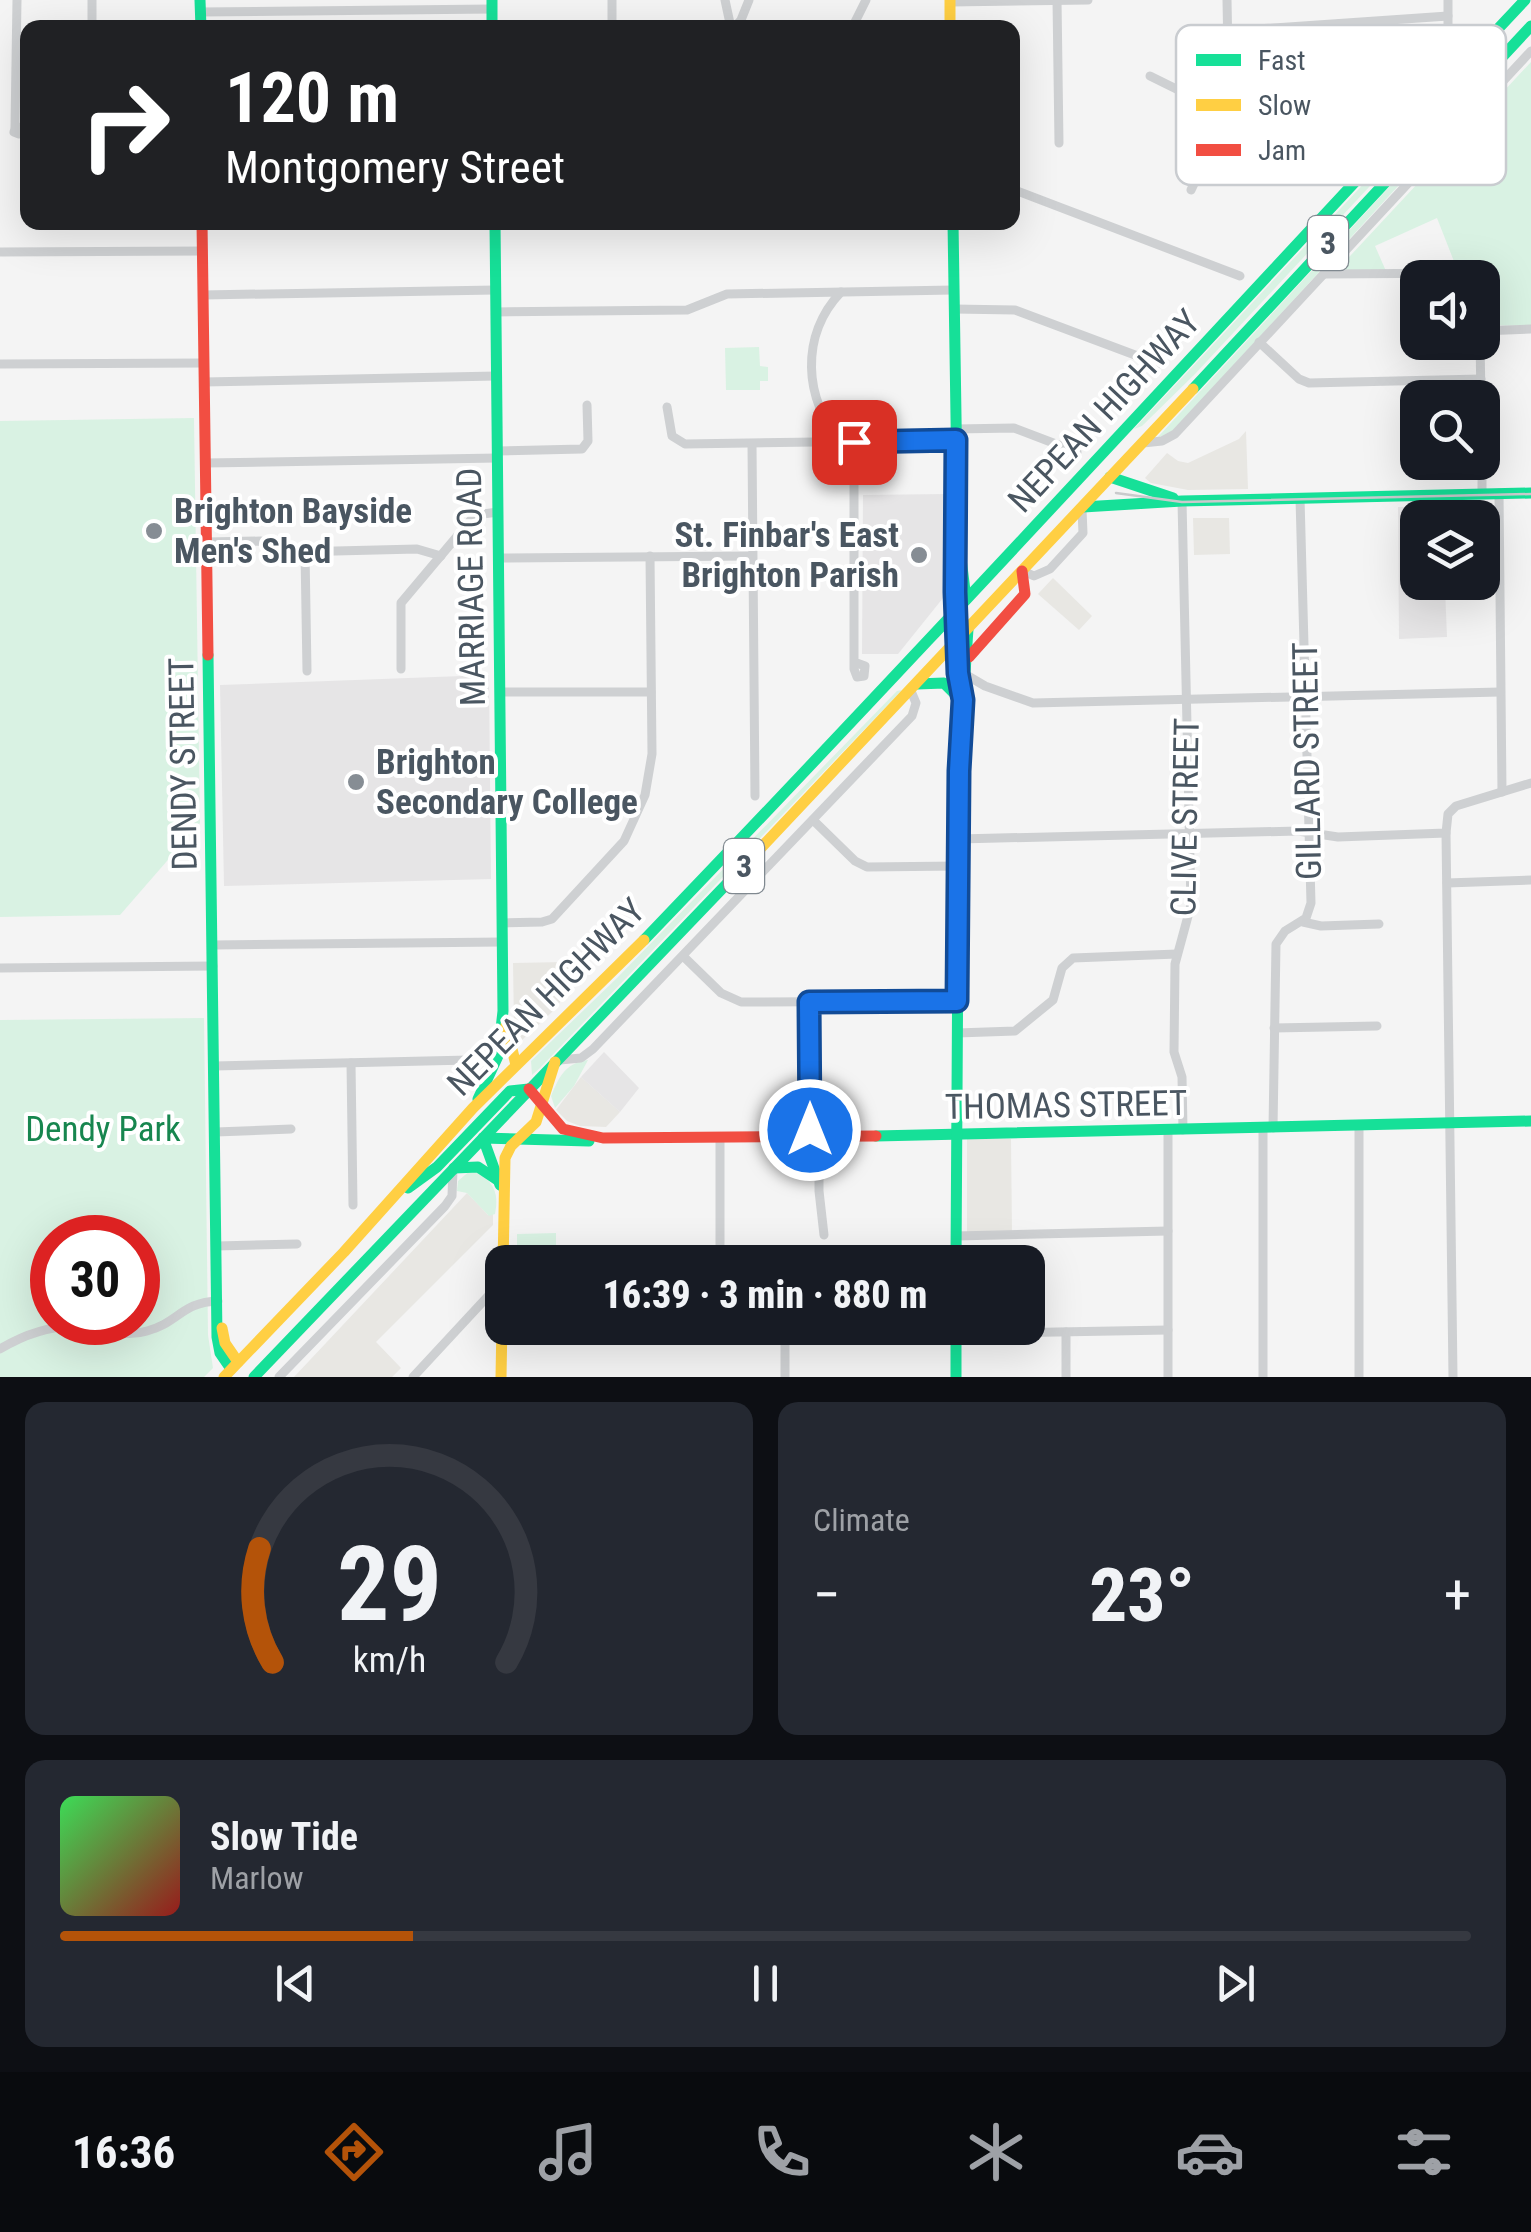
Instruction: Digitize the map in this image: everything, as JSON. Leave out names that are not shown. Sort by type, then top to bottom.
[{"type":"main road","name":"NEPEAN HIGHWAY","points":[[1501,25],[1524,0]]},
{"type":"main road","name":"NEPEAN HIGHWAY","points":[[1506,52],[1531,26]]},
{"type":"main road","name":"NEPEAN HIGHWAY","points":[[231,1369],[473,1109],[602,983],[897,677],[1352,185]]},
{"type":"main road","name":"NEPEAN HIGHWAY","points":[[249,1377],[325,1303],[450,1165],[529,1090],[914,688],[1382,185]]},
{"type":"main road","name":"DENDY STREET","points":[[202,230],[216,1344],[222,1360],[231,1369]]},
{"type":"main road","name":"MARRIAGE ROAD","points":[[473,1109],[497,1059],[503,1011],[495,230]]},
{"type":"main road","points":[[952,230],[956,611],[963,702]]},
{"type":"main road","points":[[1127,424],[1132,434],[1156,427]]},
{"type":"main road","points":[[1137,447],[1132,472],[1145,490]]},
{"type":"main road","points":[[1077,478],[1096,474],[1110,477],[1182,501]]},
{"type":"main road","points":[[1082,507],[1531,492]]},
{"type":"main road","points":[[956,1245],[958,866],[963,702],[969,657],[958,545]]},
{"type":"main road","points":[[969,657],[1026,593],[1022,571]]},
{"type":"main road","points":[[897,677],[914,688],[946,684],[963,702]]},
{"type":"main road","name":"MARRIAGE ROAD","points":[[503,1011],[513,1068]]},
{"type":"main road","points":[[500,1045],[501,1058],[513,1068]]},
{"type":"main road","points":[[502,1245],[505,1156],[532,1128],[556,1061]]},
{"type":"main road","name":"THOMAS STREET","points":[[513,1068],[542,1108],[566,1130],[603,1138]]},
{"type":"main road","points":[[450,1165],[477,1124],[510,1090],[529,1090]]},
{"type":"main road","points":[[473,1109],[502,1196]]},
{"type":"main road","name":"THOMAS STREET","points":[[482,1138],[578,1142],[603,1138],[956,1136],[1531,1122]]},
{"type":"main road","points":[[387,1201],[450,1165],[481,1168],[498,1182]]},
{"type":"main road","points":[[268,1332],[289,1340]]},
{"type":"main road","points":[[501,1345],[501,1377]]},
{"type":"main road","points":[[956,1345],[956,1377]]},
{"type":"main road","points":[[231,1369],[249,1377]]},
{"type":"street","points":[[0,131],[20,130],[16,0]]},
{"type":"street","points":[[1057,0],[1059,142]]},
{"type":"street","points":[[950,1],[1088,0]]},
{"type":"street","points":[[1227,0],[1228,25]]},
{"type":"street","points":[[1448,0],[1448,25]]},
{"type":"street","points":[[200,6],[492,4]]},
{"type":"street","points":[[1322,25],[1448,16]]},
{"type":"street","points":[[1510,48],[1531,50]]},
{"type":"street","points":[[1506,76],[1531,50]]},
{"type":"street","points":[[1150,76],[1176,87]]},
{"type":"street","points":[[1191,190],[1193,185]]},
{"type":"street","points":[[1137,447],[1171,437],[1405,185]]},
{"type":"street","points":[[1020,193],[1240,276]]},
{"type":"street","points":[[0,252],[202,251]]},
{"type":"street","points":[[1324,274],[1400,273]]},
{"type":"street","points":[[203,295],[495,290]]},
{"type":"street","points":[[496,312],[687,310],[725,294],[954,290]]},
{"type":"street","points":[[840,292],[819,320],[813,356],[818,408],[842,442]]},
{"type":"street","points":[[954,309],[1018,311],[1159,364]]},
{"type":"street","points":[[1500,330],[1531,329]]},
{"type":"street","points":[[1259,342],[1299,379],[1309,383],[1480,379],[1480,360]]},
{"type":"street","points":[[0,364],[204,363]]},
{"type":"street","points":[[204,382],[496,376]]},
{"type":"street","points":[[206,464],[582,450],[588,441],[588,405]]},
{"type":"street","points":[[667,408],[672,436],[690,444],[854,442],[1014,428],[1077,452]]},
{"type":"street","points":[[854,442],[854,662]]},
{"type":"street","points":[[752,444],[755,796]]},
{"type":"street","points":[[1482,480],[1482,494]]},
{"type":"street","points":[[1500,493],[1502,792]]},
{"type":"street","name":"GILLARD STREET","points":[[1264,1377],[1276,944],[1285,931],[1302,922],[1310,908],[1300,498]]},
{"type":"street","name":"CLIVE STREET","points":[[1182,501],[1191,905],[1177,954],[1174,1052],[1182,1076],[1183,1130]]},
{"type":"street","points":[[1022,571],[1040,575],[1059,559],[1083,533],[1082,507]]},
{"type":"street","points":[[401,669],[402,603],[475,516],[498,512]]},
{"type":"street","points":[[207,542],[261,541],[282,550],[304,552],[417,550],[442,556]]},
{"type":"street","points":[[304,552],[307,671]]},
{"type":"street","points":[[502,923],[550,920],[624,841],[642,807],[649,782],[650,556]]},
{"type":"street","points":[[498,558],[751,556]]},
{"type":"street","points":[[968,676],[1033,704],[1500,692]]},
{"type":"street","points":[[963,702],[971,690],[985,686]]},
{"type":"street","points":[[556,1061],[588,1054],[683,956],[912,716],[916,704],[914,688]]},
{"type":"street","points":[[500,692],[651,692]]},
{"type":"street","points":[[1453,1377],[1446,817],[1452,808],[1531,783]]},
{"type":"street","points":[[812,820],[855,861],[868,866],[958,866]]},
{"type":"street","points":[[959,839],[1446,833]]},
{"type":"street","points":[[1447,883],[1531,880]]},
{"type":"street","points":[[1302,922],[1321,926],[1379,924]]},
{"type":"street","points":[[213,945],[502,942]]},
{"type":"street","points":[[957,1033],[1015,1031],[1054,1000],[1062,968],[1073,958],[1177,954]]},
{"type":"street","points":[[683,956],[721,993],[736,1001],[957,1001]]},
{"type":"street","points":[[0,968],[213,964]]},
{"type":"street","points":[[809,1002],[814,1136],[824,1235]]},
{"type":"street","points":[[1274,1028],[1377,1026]]},
{"type":"street","points":[[215,1066],[469,1060]]},
{"type":"street","points":[[351,1063],[353,1205]]},
{"type":"street","points":[[1359,1126],[1359,1377]]},
{"type":"street","points":[[216,1132],[291,1129]]},
{"type":"street","points":[[1168,1130],[1168,1377]]},
{"type":"street","points":[[720,1138],[720,1245]]},
{"type":"street","points":[[279,1377],[448,1202],[452,1195],[450,1165]]},
{"type":"street","points":[[956,1236],[1168,1232]]},
{"type":"street","points":[[217,1246],[297,1244]]},
{"type":"street","points":[[325,1303],[366,1287],[381,1244]]},
{"type":"street","points":[[413,1377],[485,1302]]},
{"type":"street","points":[[0,1349],[36,1332],[60,1328],[140,1333],[164,1324],[195,1303],[218,1303]]},
{"type":"street","points":[[1045,1332],[1168,1330]]},
{"type":"street","points":[[1066,1332],[1066,1377]]},
{"type":"street","points":[[785,1345],[785,1377]]},
{"type":"shaded area","points":[[1246,431],[1248,489],[1188,490],[1151,483],[1145,478],[1167,453],[1188,463],[1239,439]]},
{"type":"shaded area","points":[[946,494],[947,593],[898,654],[862,654],[863,495]]},
{"type":"shaded area","points":[[1398,507],[1400,600],[1445,600],[1447,637],[1399,639]]},
{"type":"shaded area","points":[[1193,518],[1229,518],[1230,554],[1194,555]]},
{"type":"shaded area","points":[[1053,578],[1092,616],[1079,630],[1038,594]]},
{"type":"shaded area","name":"Brighton Secondary College","points":[[489,675],[491,879],[224,886],[220,685]]},
{"type":"shaded area","points":[[565,962],[577,981],[552,1012],[522,1040],[517,1040],[513,963]]},
{"type":"shaded area","points":[[604,1052],[639,1088],[620,1112],[581,1077]]},
{"type":"shaded area","points":[[581,1077],[620,1112],[606,1127],[580,1126],[567,1121],[556,1110]]},
{"type":"shaded area","points":[[967,1139],[1011,1139],[1012,1233],[967,1233]]},
{"type":"shaded area","points":[[467,1193],[488,1215],[493,1214],[493,1225],[376,1342],[401,1368],[392,1377],[294,1377]]},
{"type":"green space","points":[[1531,62],[1531,326],[1500,325],[1500,260],[1453,260],[1437,218],[1375,246],[1386,271],[1337,270],[1416,185],[1506,185],[1506,89]]},
{"type":"green space","points":[[1363,185],[1371,185],[1195,374],[1142,426],[1134,429]]},
{"type":"green space","points":[[1391,185],[1399,185],[1174,430],[1156,439]]},
{"type":"green space","points":[[759,347],[760,366],[768,367],[768,381],[760,381],[760,390],[726,390],[725,348]]},
{"type":"green space","points":[[194,418],[200,823],[120,915],[0,917],[0,421]]},
{"type":"green space","points":[[902,690],[540,1068],[532,1075],[531,1061]]},
{"type":"green space","name":"Dendy Park","points":[[204,1018],[208,1335],[213,1368],[204,1377],[0,1377],[0,1020]]},
{"type":"green space","points":[[588,1060],[574,1086],[555,1108],[551,1096],[560,1077],[574,1064]]},
{"type":"green space","points":[[472,1169],[493,1187],[495,1214],[489,1216],[467,1193],[457,1191],[458,1181]]},
{"type":"green space","points":[[556,1233],[556,1245],[517,1245],[517,1234]]},
{"type":"tram line","points":[[1116,493],[1182,502],[1531,494]]},
{"type":"traffic: fast","points":[[200,0],[201,20]]},
{"type":"traffic: fast","points":[[492,0],[492,20]]},
{"type":"traffic: fast","points":[[1502,25],[1525,0]]},
{"type":"traffic: fast","points":[[1506,53],[1531,26]]},
{"type":"traffic: fast","points":[[644,940],[1353,185]]},
{"type":"traffic: fast","points":[[1193,389],[1383,185]]},
{"type":"traffic: fast","points":[[478,1099],[498,1056],[503,1011],[495,230]]},
{"type":"traffic: fast","points":[[953,230],[956,611]]},
{"type":"traffic: fast","points":[[1110,477],[1173,498]]},
{"type":"traffic: fast","points":[[1083,507],[1531,493]]},
{"type":"traffic: fast","points":[[961,559],[966,599]]},
{"type":"traffic: fast","points":[[956,1245],[959,761],[968,629]]},
{"type":"traffic: fast","points":[[957,642],[962,696]]},
{"type":"traffic: fast","points":[[208,655],[217,1337],[220,1353],[231,1369]]},
{"type":"traffic: fast","points":[[917,684],[944,683],[960,699]]},
{"type":"traffic: fast","points":[[254,1377],[742,868]]},
{"type":"traffic: fast","points":[[408,1188],[437,1167],[510,1091],[529,1089]]},
{"type":"traffic: fast","points":[[876,1136],[1531,1121]]},
{"type":"traffic: fast","points":[[500,1185],[483,1138],[589,1141]]},
{"type":"traffic: fast","points":[[454,1168],[478,1167],[496,1179]]},
{"type":"traffic: fast","points":[[956,1345],[956,1377]]},
{"type":"traffic: slow","points":[[950,0],[950,20]]},
{"type":"traffic: slow","points":[[742,868],[1193,389]]},
{"type":"traffic: slow","points":[[224,1377],[344,1252],[473,1108],[644,940]]},
{"type":"traffic: slow","points":[[506,1025],[516,1065]]},
{"type":"traffic: slow","points":[[501,1377],[505,1158],[511,1146],[536,1122],[555,1062]]},
{"type":"traffic: slow","points":[[222,1328],[225,1343],[238,1362]]},
{"type":"traffic: jam","points":[[202,230],[208,655]]},
{"type":"traffic: jam","points":[[969,657],[1025,594],[1022,571]]},
{"type":"traffic: jam","points":[[529,1089],[563,1129],[603,1138],[876,1136]]},
{"type":"place","name":"Brighton Bayside Men's Shed","points":[[154,531]]},
{"type":"place","name":"St. Finbar's East Brighton Parish","points":[[919,555]]},
{"type":"place","name":"Brighton Secondary College","points":[[356,782]]},
{"type":"route","points":[[810,1130],[809,1002],[957,1001],[963,700],[955,592],[956,440],[854,442]]}]
